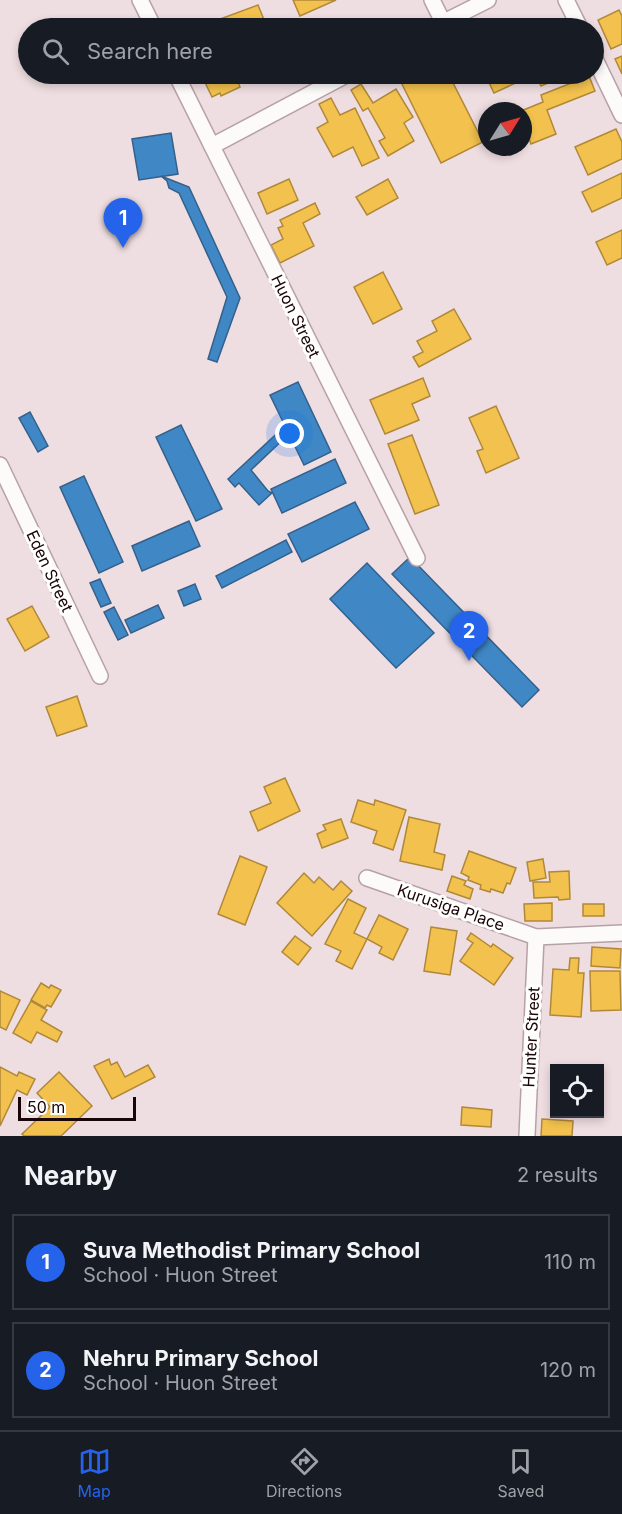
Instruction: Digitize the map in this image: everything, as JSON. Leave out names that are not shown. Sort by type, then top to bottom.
[{"type":"street","points":[[140,0],[149,18]]},
{"type":"street","points":[[432,0],[436,18]]},
{"type":"street","points":[[451,18],[488,0]]},
{"type":"street","points":[[566,0],[575,18]]},
{"type":"street","points":[[604,78],[622,116]]},
{"type":"street","name":"Huon Street","points":[[181,84],[417,558]]},
{"type":"street","points":[[212,146],[329,84]]},
{"type":"street","name":"Eden Street","points":[[0,465],[5,490],[100,676]]},
{"type":"street","name":"Kurusiga Place","points":[[367,878],[536,937]]},
{"type":"street","points":[[536,937],[622,933]]},
{"type":"street","name":"Hunter Street","points":[[526,1136],[536,937]]},
{"type":"building: Homes","points":[[293,0],[336,0],[300,16]]},
{"type":"building: Homes","points":[[258,5],[263,18],[223,18]]},
{"type":"building: Homes","points":[[619,10],[622,16],[622,44],[611,49],[604,33],[602,18]]},
{"type":"building: Homes","points":[[622,56],[622,74],[615,59]]},
{"type":"building: Homes","points":[[206,84],[239,84],[240,87],[221,96],[220,93],[212,97]]},
{"type":"building: Homes","points":[[361,84],[373,103],[396,89],[413,117],[404,123],[414,141],[388,156],[379,141],[385,138],[368,108],[363,111],[351,90]]},
{"type":"building: Homes","points":[[402,84],[454,84],[478,132],[478,144],[441,163]]},
{"type":"building: Homes","points":[[490,84],[513,84],[494,93]]},
{"type":"building: Homes","points":[[569,84],[592,84],[595,91],[547,110],[556,134],[532,144],[532,106],[543,102],[541,95]]},
{"type":"building: Homes","points":[[331,98],[340,115],[355,108],[379,158],[362,166],[353,147],[333,157],[317,128],[328,122],[319,104]]},
{"type":"building: Homes","points":[[616,129],[622,142],[622,159],[588,175],[575,147]]},
{"type":"building: Homes","points":[[622,173],[622,198],[592,212],[582,192]]},
{"type":"building: Homes","points":[[289,179],[298,200],[267,214],[258,193]]},
{"type":"building: Homes","points":[[388,179],[398,198],[367,215],[356,197]]},
{"type":"building: Homes","points":[[315,203],[320,214],[303,223],[314,246],[280,263],[271,245],[283,239],[278,228],[283,226],[280,220]]},
{"type":"building: Homes","points":[[622,230],[622,258],[607,265],[596,242]]},
{"type":"building: Homes","points":[[383,272],[402,309],[373,324],[354,287]]},
{"type":"building: Homes","points":[[454,309],[471,339],[419,367],[413,357],[423,352],[417,341],[437,331],[432,321]]},
{"type":"building: Homes","points":[[423,378],[430,396],[412,404],[419,420],[385,434],[370,400]]},
{"type":"building: Homes","points":[[496,406],[519,458],[486,473],[477,451],[483,449],[469,418]]},
{"type":"building: Homes","points":[[412,435],[439,505],[415,514],[388,444]]},
{"type":"building: Homes","points":[[32,606],[49,637],[25,651],[7,619]]},
{"type":"building: Homes","points":[[77,696],[87,726],[57,736],[46,707]]},
{"type":"building: Homes","points":[[285,778],[300,811],[258,831],[250,812],[271,803],[264,787]]},
{"type":"building: Homes","points":[[358,800],[374,805],[375,800],[406,810],[393,850],[373,843],[377,831],[351,822]]},
{"type":"building: Homes","points":[[409,817],[440,824],[434,852],[445,855],[442,870],[400,861]]},
{"type":"building: Homes","points":[[341,819],[348,838],[322,848],[317,834],[326,830],[323,825]]},
{"type":"building: Homes","points":[[469,851],[516,868],[510,884],[507,883],[503,893],[491,889],[490,892],[480,889],[481,885],[468,880],[469,877],[461,873]]},
{"type":"building: Homes","points":[[240,856],[267,867],[245,925],[218,914]]},
{"type":"building: Homes","points":[[543,859],[546,878],[530,881],[527,862]]},
{"type":"building: Homes","points":[[569,871],[570,899],[534,898],[533,882],[550,882],[549,872]]},
{"type":"building: Homes","points":[[304,873],[314,883],[319,877],[333,890],[341,881],[352,891],[312,936],[277,903]]},
{"type":"building: Homes","points":[[452,876],[466,881],[464,885],[473,889],[470,899],[447,891]]},
{"type":"building: Homes","points":[[348,899],[366,908],[354,933],[367,939],[352,969],[336,961],[341,951],[325,944]]},
{"type":"building: Homes","points":[[552,903],[552,921],[525,921],[524,904]]},
{"type":"building: Homes","points":[[583,904],[604,904],[604,916],[583,916]]},
{"type":"building: Homes","points":[[379,915],[408,929],[393,960],[379,953],[382,947],[367,939]]},
{"type":"building: Homes","points":[[431,927],[457,931],[450,975],[424,971]]},
{"type":"building: Homes","points":[[471,933],[491,947],[493,944],[513,958],[494,985],[460,961],[473,943],[467,939]]},
{"type":"building: Homes","points":[[295,936],[311,948],[298,965],[282,952]]},
{"type":"building: Homes","points":[[592,947],[621,949],[620,968],[591,966]]},
{"type":"building: Homes","points":[[570,958],[579,958],[578,973],[584,973],[581,1017],[550,1015],[553,969],[569,970]]},
{"type":"building: Homes","points":[[590,971],[620,971],[621,1010],[591,1011]]},
{"type":"building: Homes","points":[[41,983],[49,988],[51,985],[61,990],[51,1007],[47,1005],[45,1008],[31,1000]]},
{"type":"building: Homes","points":[[0,991],[20,1000],[6,1030],[0,1027]]},
{"type":"building: Homes","points":[[31,1001],[47,1010],[41,1020],[62,1032],[57,1042],[37,1032],[31,1043],[13,1033]]},
{"type":"building: Homes","points":[[109,1059],[111,1065],[117,1062],[125,1077],[148,1065],[155,1077],[112,1099],[94,1066]]},
{"type":"building: Homes","points":[[0,1067],[17,1076],[19,1072],[35,1079],[27,1095],[17,1090],[0,1126]]},
{"type":"building: Homes","points":[[59,1072],[92,1106],[61,1136],[24,1136],[22,1134],[50,1107],[37,1093]]},
{"type":"building: Homes","points":[[462,1107],[492,1110],[491,1127],[461,1125]]},
{"type":"building: Homes","points":[[542,1119],[573,1121],[572,1136],[541,1136]]},
{"type":"building: Schools","points":[[171,133],[178,174],[139,180],[132,139]]},
{"type":"building: Schools","points":[[161,176],[189,187],[240,298],[217,362],[208,359],[227,297],[179,193],[169,188],[167,181]]},
{"type":"building: Schools","points":[[298,382],[331,452],[304,465],[270,395]]},
{"type":"building: Schools","points":[[30,412],[48,446],[38,452],[19,418]]},
{"type":"building: Schools","points":[[181,425],[222,509],[196,521],[156,437]]},
{"type":"building: Schools","points":[[284,427],[289,434],[251,470],[272,493],[259,505],[239,483],[235,487],[228,479]]},
{"type":"building: Schools","points":[[335,459],[346,483],[282,513],[271,489]]},
{"type":"building: Schools","points":[[84,476],[123,562],[99,573],[60,487]]},
{"type":"building: Schools","points":[[355,502],[369,529],[302,562],[288,534]]},
{"type":"building: Schools","points":[[189,521],[200,546],[142,571],[132,546]]},
{"type":"building: Schools","points":[[286,540],[292,552],[222,588],[216,576]]},
{"type":"building: Schools","points":[[410,557],[539,690],[522,707],[392,574]]},
{"type":"building: Schools","points":[[367,563],[434,633],[396,668],[330,599]]},
{"type":"building: Schools","points":[[100,579],[111,603],[101,607],[90,583]]},
{"type":"building: Schools","points":[[195,584],[201,599],[184,606],[178,591]]},
{"type":"building: Schools","points":[[158,605],[164,618],[131,633],[125,620]]},
{"type":"building: Schools","points":[[114,607],[128,635],[118,640],[104,612]]},
{"type":"place","name":"Suva Methodist Primary School","points":[[123,248]]},
{"type":"place","name":"Nehru Primary School","points":[[469,661]]}]
